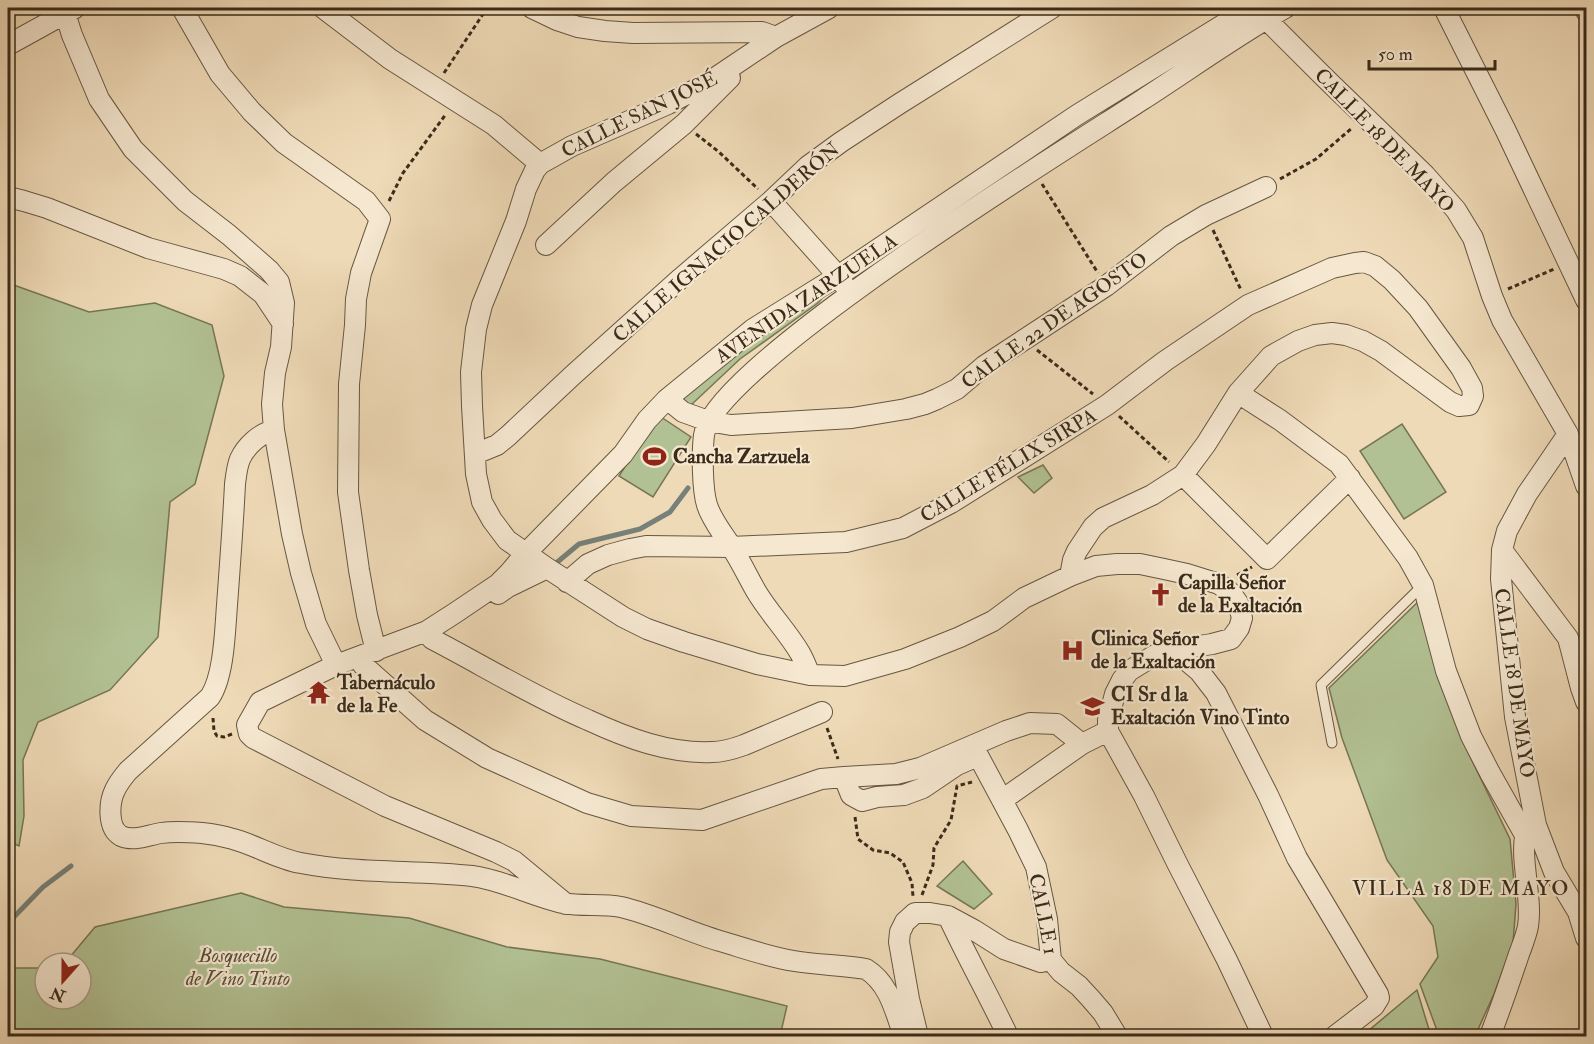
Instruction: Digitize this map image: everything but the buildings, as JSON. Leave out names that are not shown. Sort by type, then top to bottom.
[{"type":"street","points":[[182,8],[220,74],[252,112],[284,143],[366,201],[380,219],[361,273],[356,299],[349,384],[348,492],[363,592],[366,658],[425,720],[487,758],[587,803],[632,816],[702,820],[821,779],[896,774],[976,751]]},
{"type":"street","points":[[323,8],[390,59],[494,125],[540,164],[526,189],[516,221],[482,305],[476,329],[471,372],[476,474],[482,502],[507,540],[567,582],[623,617],[647,629],[684,642],[746,661],[810,675],[845,676],[916,654],[960,637],[993,621],[1024,598],[1096,566],[1140,564],[1219,584],[1230,593],[1238,603],[1242,618],[1239,628],[1231,639],[1174,650],[1142,662],[1129,671],[1115,694],[1108,720],[1108,731],[1144,796],[1263,1036]]},
{"type":"street","points":[[532,8],[556,20],[578,27],[633,33],[762,32],[776,37]]},
{"type":"street","name":"CALLE SAN JOSÉ","points":[[540,164],[572,146],[668,104],[706,84],[776,37],[829,8]]},
{"type":"street","name":"CALLE IGNACIO CALDERÓN","points":[[475,454],[508,436],[573,375],[808,166],[840,142],[1052,8]]},
{"type":"street","name":"AVENIDA ZARZUELA","points":[[430,635],[455,613],[498,584],[510,573],[526,553],[622,454],[647,420],[667,399],[753,329],[838,276],[1077,115],[1258,13],[1285,8]]},
{"type":"street","points":[[1444,8],[1587,300]]},
{"type":"street","points":[[8,45],[70,10],[72,35],[99,99],[134,149],[185,201],[229,235],[269,270],[279,282],[284,303],[281,347],[275,373],[272,404],[274,430],[285,501],[301,573],[316,624],[336,665]]},
{"type":"street","name":"AVENIDA ZARZUELA","points":[[708,421],[733,391],[765,361],[851,294],[1258,13]]},
{"type":"street","name":"CALLE 18 DE MAYO","points":[[1258,13],[1425,175],[1456,210],[1473,238],[1502,320],[1568,434],[1587,486]]},
{"type":"street","points":[[546,245],[727,82],[731,73],[729,69]]},
{"type":"street","name":"CALLE 22 DE AGOSTO","points":[[667,399],[683,412],[708,421],[731,425],[852,418],[925,404],[957,389],[984,366],[1106,286],[1171,236],[1206,215],[1266,187]]},
{"type":"street","points":[[8,197],[47,208],[148,248],[224,269],[240,276],[263,294],[282,324]]},
{"type":"street","points":[[771,201],[838,276],[851,294]]},
{"type":"street","name":"CALLE FÉLIX SIRPA","points":[[567,582],[588,564],[608,555],[646,546],[846,542],[903,528],[951,503],[1107,405],[1165,361],[1248,305],[1332,268],[1355,263],[1364,262],[1375,266],[1392,280],[1418,308],[1461,368],[1472,388],[1473,396],[1469,405],[1459,406],[1450,402],[1363,340],[1332,333],[1306,338],[1272,356],[1239,393]]},
{"type":"street","points":[[1070,576],[1077,551],[1093,527],[1103,518],[1152,495],[1183,475],[1239,393],[1317,446],[1339,464],[1408,558],[1423,585],[1446,671],[1471,736],[1490,773],[1531,830],[1525,848],[1529,901],[1528,927],[1490,1036]]},
{"type":"street","points":[[708,421],[703,437],[706,503],[715,524],[731,546],[757,593],[801,654],[810,675]]},
{"type":"street","points":[[274,430],[267,431],[254,440],[240,460],[235,484],[225,631],[217,679],[210,697],[128,771],[120,781],[114,792],[111,810],[117,833],[122,836],[139,838],[161,833],[212,835],[234,839],[298,863],[373,872],[474,876],[540,898],[566,904],[618,906],[635,910],[717,940],[792,961],[866,969],[883,984],[904,1036]]},
{"type":"street","name":"CALLE 18 DE MAYO","points":[[1568,434],[1527,494],[1507,531],[1502,550],[1501,579],[1515,717],[1531,830],[1578,912],[1587,939]]},
{"type":"street","points":[[1183,475],[1267,559],[1350,477]]},
{"type":"street","points":[[1502,550],[1568,638],[1587,702]]},
{"type":"street","points":[[249,727],[276,701],[366,658],[446,631],[508,586],[547,568]]},
{"type":"street","points":[[430,635],[558,707],[644,743],[677,750],[712,752],[744,746],[822,712]]},
{"type":"street","points":[[1174,650],[1199,671],[1216,693],[1297,858],[1378,994],[1377,1003],[1335,1036]]},
{"type":"street","points":[[366,658],[336,665],[260,702],[249,727],[254,738],[385,806],[473,841],[514,861],[566,904]]},
{"type":"street","points":[[844,777],[851,795],[862,801],[877,797],[904,795],[922,788],[1006,731],[1030,723],[1057,724],[1082,744]]},
{"type":"street","points":[[1002,800],[1082,744],[1108,731]]},
{"type":"street","name":"CALLE 1","points":[[976,751],[1036,867],[1047,919],[1051,960],[1060,972],[1091,999],[1117,1036]]},
{"type":"street","points":[[918,1036],[899,942],[900,932],[905,922],[915,914],[930,913],[948,916],[1005,949],[1041,962],[1051,960]]},
{"type":"street","points":[[948,916],[1008,1036]]},
{"type":"street","points":[[1356,1036],[1360,1016]]},
{"type":"lane","points":[[1332,743],[1321,685],[1423,585]]},
{"type":"path","points":[[435,87],[487,8]]},
{"type":"path","points":[[380,219],[403,173],[456,101]]},
{"type":"path","points":[[1266,187],[1316,159],[1365,117]]},
{"type":"path","points":[[684,123],[771,201]]},
{"type":"path","points":[[1033,170],[1106,286]]},
{"type":"path","points":[[1206,215],[1248,305]]},
{"type":"path","points":[[1492,296],[1568,263]]},
{"type":"path","points":[[1219,584],[1267,559]]},
{"type":"path","points":[[210,697],[216,736],[224,737],[249,727]]},
{"type":"path","points":[[822,712],[844,777]]},
{"type":"path","points":[[915,914],[933,865],[934,848],[951,820],[957,786],[990,777]]},
{"type":"path","points":[[862,801],[855,818],[858,839],[873,850],[890,853],[903,862],[912,883],[915,914]]},
{"type":"green space","points":[[8,283],[89,312],[155,303],[212,325],[224,376],[195,484],[170,502],[158,637],[110,690],[38,722],[23,760],[24,816],[19,846],[8,841]]},
{"type":"green space","points":[[827,293],[818,303],[740,359],[690,406],[681,404],[682,389],[694,375]]},
{"type":"green space","name":"Cancha Zarzuela","points":[[658,415],[691,437],[653,497],[619,476]]},
{"type":"green space","points":[[1402,424],[1446,492],[1404,519],[1360,451]]},
{"type":"green space","points":[[1043,465],[1052,478],[1034,493],[1018,477]]},
{"type":"green space","points":[[1421,599],[1435,663],[1465,746],[1510,839],[1516,904],[1513,943],[1475,1036],[1439,1036],[1420,984],[1438,957],[1433,926],[1387,860],[1342,738],[1329,688]]},
{"type":"green space","points":[[963,861],[992,894],[974,909],[937,886]]},
{"type":"green space","name":"Bosquecillo de Vino Tinto","points":[[241,893],[284,907],[409,918],[507,947],[600,959],[787,1006],[780,1036],[8,1036],[8,968],[33,968],[33,1011],[93,1011],[93,951],[75,951],[95,927]]},
{"type":"green space","points":[[1417,990],[1431,1036],[1362,1036]]},
{"type":"waterway","points":[[555,564],[579,544],[640,529],[670,512],[688,488]]},
{"type":"waterway","points":[[8,923],[43,887],[71,866]]},
{"type":"place","name":"Cancha Zarzuela","points":[[655,456]]},
{"type":"place","name":"Capilla Señor de la Exaltación","points":[[1160,594]]},
{"type":"place","name":"Clinica Señor de la Exaltación","points":[[1073,650]]},
{"type":"place","name":"Tabernáculo de la Fe","points":[[319,693]]},
{"type":"place","name":"CI Sr d la Exaltación Vino Tinto","points":[[1093,706]]},
{"type":"district","name":"VILLA 18 DE MAYO","points":[[1461,888]]}]
